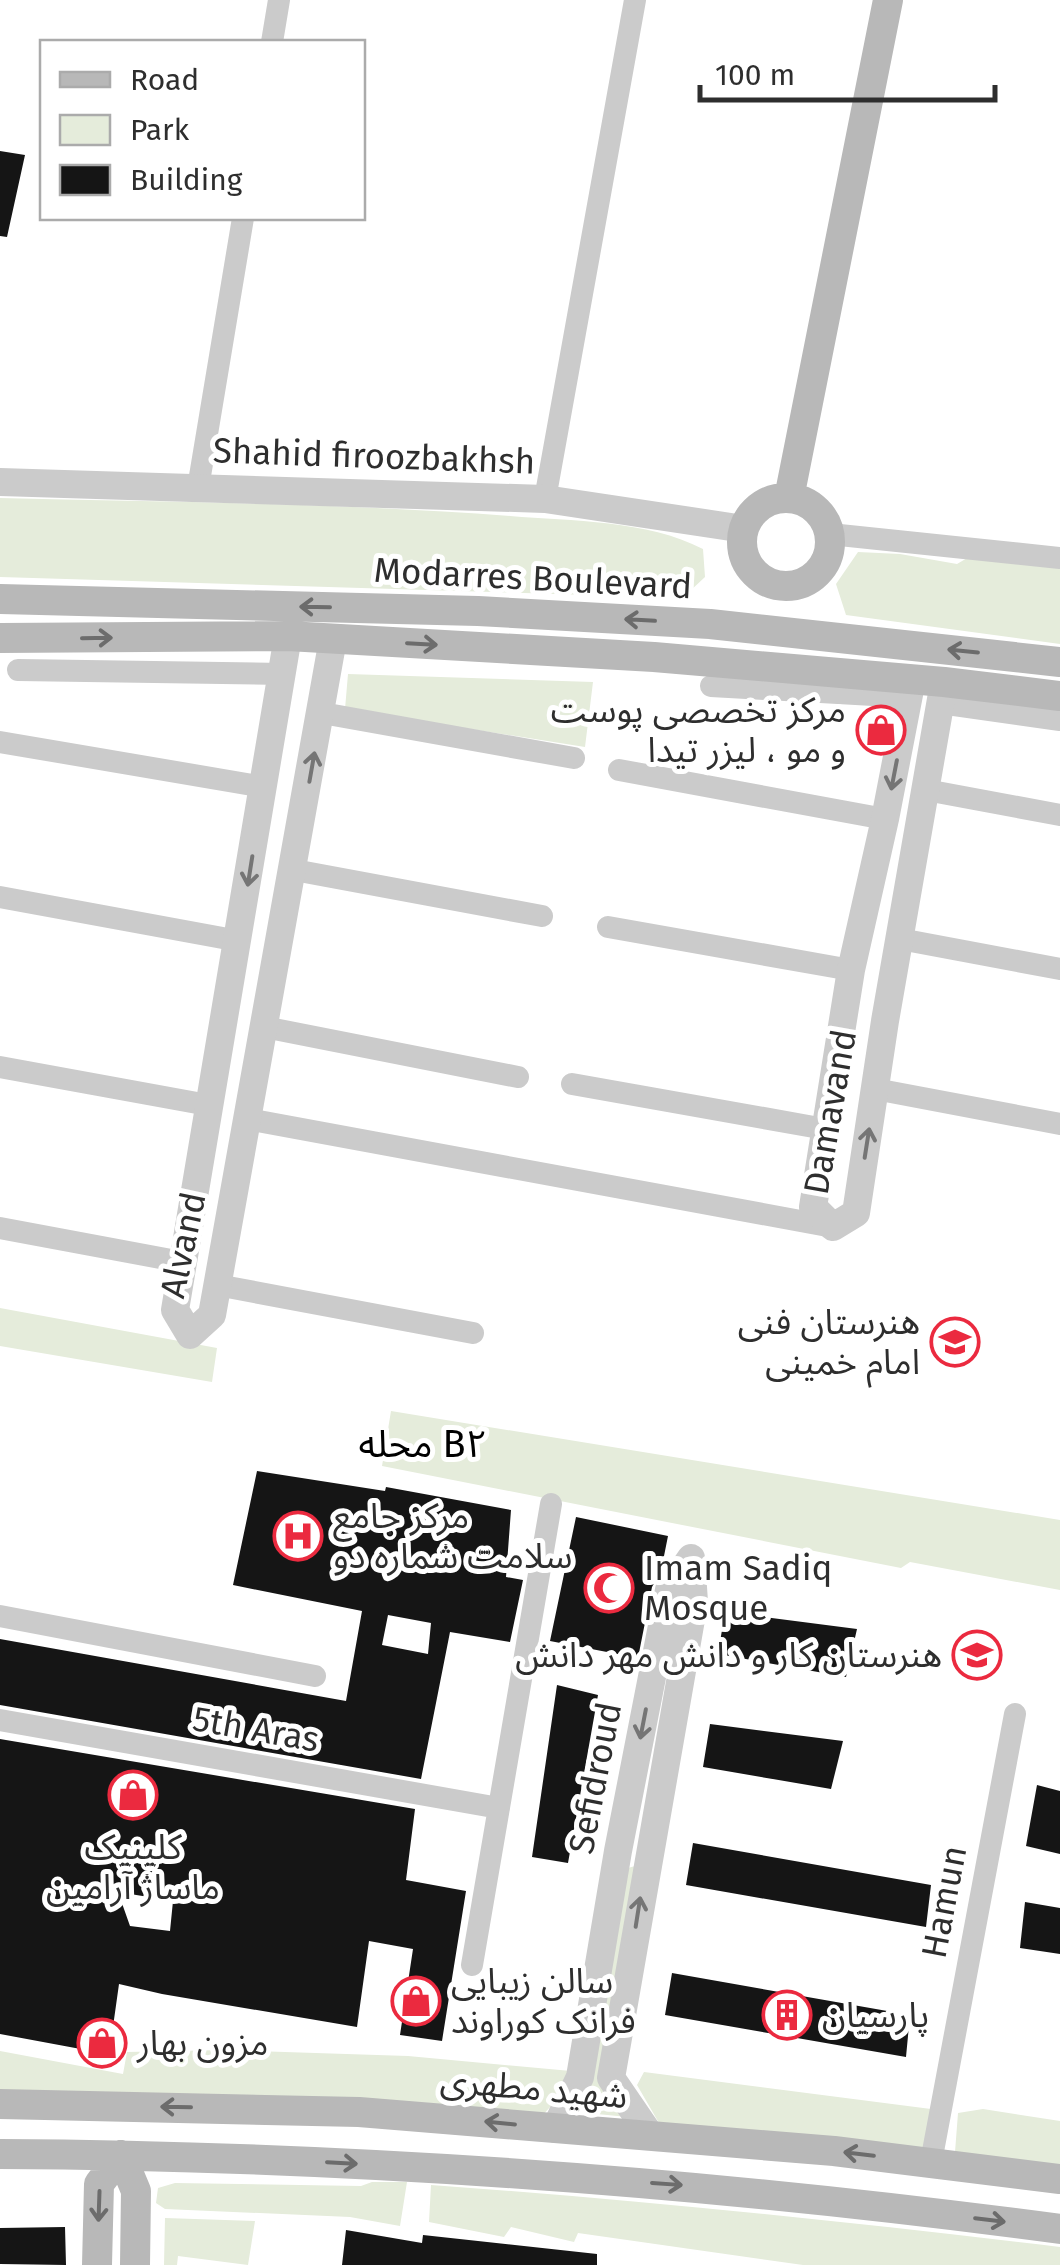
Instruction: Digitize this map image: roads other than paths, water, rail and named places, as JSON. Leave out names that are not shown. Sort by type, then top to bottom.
[{"type":"main road","points":[[789,498],[888,0]]},
{"type":"main road","points":[[789,498],[816,509],[830,534],[830,548],[817,574],[791,586],[776,585],[752,570],[742,543],[744,529],[761,506],[789,498]]},
{"type":"main road","points":[[788,632],[791,586]]},
{"type":"main road","name":"Modarres Boulevard","points":[[0,599],[478,611],[710,624],[1060,662]]},
{"type":"main road","name":"Modarres Boulevard","points":[[0,638],[288,636],[654,657],[942,692],[1060,696]]},
{"type":"main road","name":"شهید مطهری","points":[[0,2104],[305,2110],[650,2135],[931,2162],[1060,2180]]},
{"type":"main road","points":[[301,2162],[305,2110]]},
{"type":"main road","points":[[0,2154],[301,2162],[678,2185],[1060,2229]]},
{"type":"main road","points":[[97,2265],[100,2184],[121,2155]]},
{"type":"main road","points":[[121,2155],[136,2191],[135,2265]]},
{"type":"street","points":[[272,40],[278,0]]},
{"type":"street","points":[[545,499],[634,0]]},
{"type":"street","points":[[198,488],[243,220]]},
{"type":"street","name":"Shahid firoozbakhsh","points":[[0,482],[545,499],[744,529]]},
{"type":"street","points":[[830,534],[1060,558]]},
{"type":"street","name":"Alvand","points":[[288,636],[175,1310],[190,1335],[212,1315],[333,639]]},
{"type":"street","points":[[18,670],[283,674],[298,664],[316,666],[327,682]]},
{"type":"street","points":[[712,686],[910,688]]},
{"type":"street","name":"Damavand","points":[[910,688],[851,970],[813,1207],[833,1227],[856,1212],[884,1021],[942,692]]},
{"type":"street","points":[[942,692],[1060,720]]},
{"type":"street","points":[[322,713],[574,758]]},
{"type":"street","points":[[0,742],[262,796],[304,815]]},
{"type":"street","points":[[619,770],[885,819]]},
{"type":"street","points":[[926,790],[1060,815]]},
{"type":"street","points":[[875,864],[912,873]]},
{"type":"street","points":[[294,870],[542,916]]},
{"type":"street","points":[[0,897],[278,948]]},
{"type":"street","points":[[608,928],[851,970]]},
{"type":"street","points":[[900,939],[1060,968]]},
{"type":"street","points":[[845,1013],[884,1021]]},
{"type":"street","points":[[264,1027],[518,1077]]},
{"type":"street","points":[[0,1066],[211,1092],[253,1087]]},
{"type":"street","points":[[572,1084],[825,1129]]},
{"type":"street","points":[[875,1089],[1060,1124]]},
{"type":"street","points":[[247,1120],[833,1227]]},
{"type":"street","points":[[195,1186],[232,1194]]},
{"type":"street","points":[[0,1228],[182,1262]]},
{"type":"street","points":[[217,1285],[474,1333]]},
{"type":"street","points":[[472,1965],[551,1504]]},
{"type":"street","name":"Sefidroud","points":[[555,2129],[580,2077],[618,1851],[679,1608],[647,1856],[611,2078],[650,2135]]},
{"type":"street","points":[[0,1616],[316,1676]]},
{"type":"street","name":"Hamun","points":[[931,2162],[1014,1714]]},
{"type":"street","name":"5th Aras","points":[[0,1720],[499,1808]]},
{"type":"street","points":[[618,1851],[647,1856]]},
{"type":"place","name":"مرکز تخصصی پوست و مو ، لیزر تیدا","points":[[881,730]]},
{"type":"place","name":"هنرستان فنی امام خمینی","points":[[955,1342]]},
{"type":"place","name":"مرکز جامع سلامت شماره دو","points":[[298,1536]]},
{"type":"place","name":"Imam Sadiq Mosque","points":[[609,1588]]},
{"type":"place","name":"هنرستان کار و دانش مهر دانش","points":[[977,1655]]},
{"type":"place","name":"کلینیک ماساژ آرامین","points":[[133,1795]]},
{"type":"place","name":"سالن زیبایی فرانک کوراوند","points":[[416,2001]]},
{"type":"place","name":"پارسیان","points":[[787,2015]]},
{"type":"place","name":"مزون بهار","points":[[102,2043]]},
{"type":"district","name":"محله B۲","points":[[423,1444]]}]
